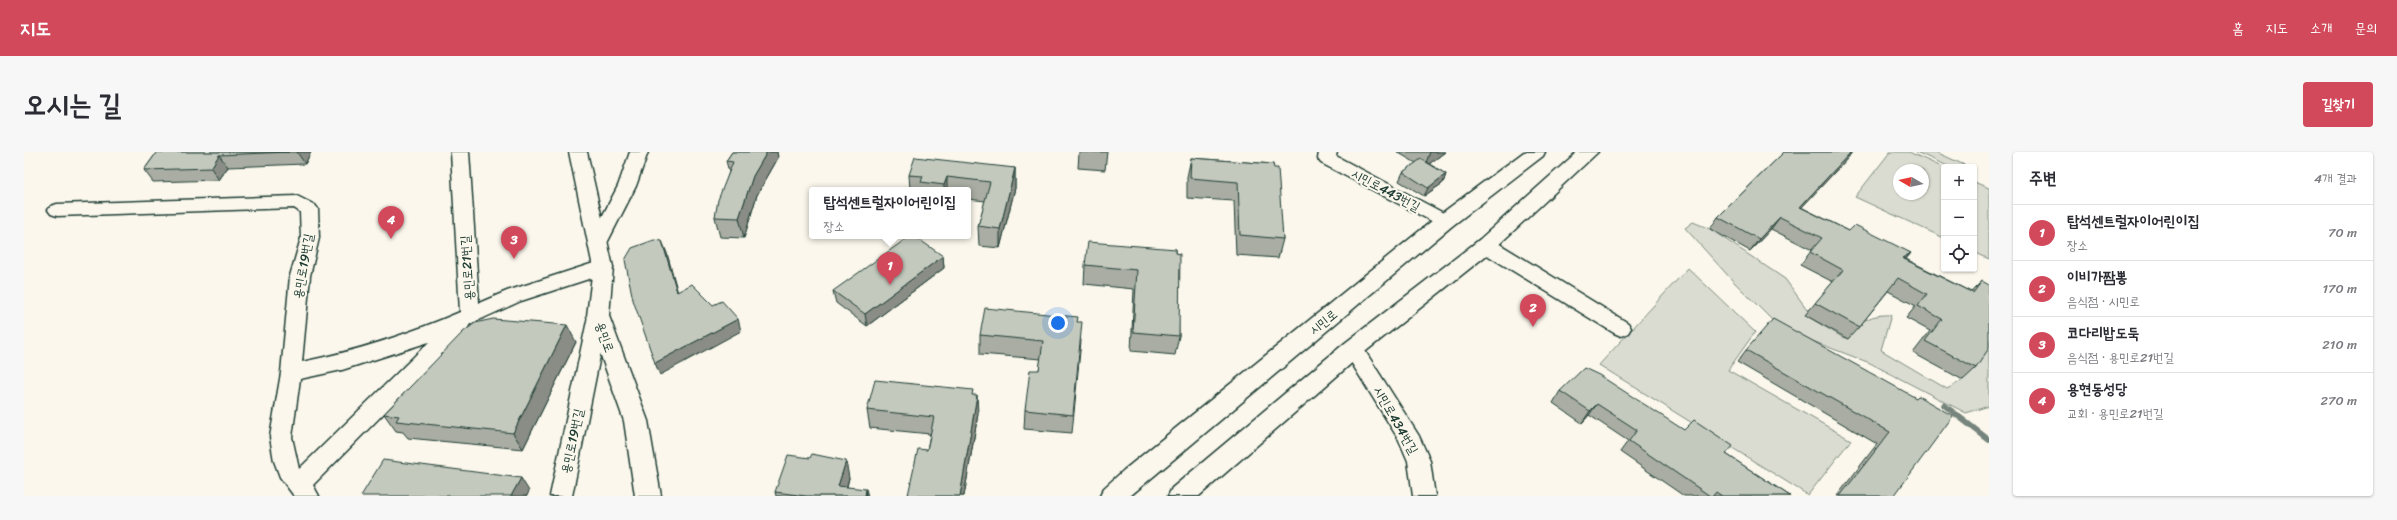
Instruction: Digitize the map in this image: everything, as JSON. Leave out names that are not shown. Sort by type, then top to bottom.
[{"type":"main road","name":"용민로","points":[[578,152],[603,267],[598,316],[636,421],[648,496]]},
{"type":"main road","name":"시민로","points":[[1113,496],[1133,477],[1445,221],[1536,152]]},
{"type":"main road","points":[[1180,496],[1354,349],[1486,244],[1589,152]]},
{"type":"street","name":"용민로21번길","points":[[460,152],[470,314],[514,296],[603,267]]},
{"type":"street","points":[[598,242],[627,186],[639,152]]},
{"type":"street","name":"시민로443번길","points":[[1328,156],[1445,221]]},
{"type":"street","name":"용민로19번길","points":[[56,210],[297,202],[309,209],[310,238],[300,276],[291,373],[281,437],[289,472],[303,491]]},
{"type":"street","points":[[1486,244],[1621,328]]},
{"type":"street","points":[[291,373],[342,362],[398,345],[426,335],[470,314]]},
{"type":"street","points":[[303,491],[470,314]]},
{"type":"street","name":"용민로19번길","points":[[561,496],[598,316]]},
{"type":"street","name":"시민로434번길","points":[[1354,349],[1408,436],[1419,461],[1424,496]]},
{"type":"shaded area","points":[[1890,152],[1909,152],[1941,167],[1941,237],[1855,197]]},
{"type":"shaded area","points":[[1916,152],[1936,152],[1962,164],[1943,164]]},
{"type":"shaded area","points":[[1977,183],[1989,188],[1989,259],[1977,253]]},
{"type":"shaded area","points":[[1693,222],[1710,229],[1785,279],[1809,312],[1805,315],[1842,337],[1848,339],[1861,323],[1871,317],[1891,315],[1881,350],[1947,389],[1963,380],[1989,341],[1989,406],[1966,413],[1870,363],[1781,329],[1732,280],[1685,228]]},
{"type":"shaded area","points":[[1688,268],[1755,332],[1728,370],[1851,440],[1808,495],[1599,365]]},
{"type":"building","points":[[157,152],[289,152],[219,155],[211,168],[144,170]]},
{"type":"building","points":[[732,152],[767,152],[753,176],[739,218],[715,217],[718,200],[733,162],[726,161]]},
{"type":"building","points":[[1784,152],[1851,152],[1800,207],[1849,231],[1855,225],[1911,253],[1902,258],[1973,293],[1982,281],[1989,285],[1989,348],[1976,368],[1925,341],[1942,319],[1918,306],[1927,294],[1898,278],[1859,327],[1815,303],[1843,270],[1810,252],[1822,238],[1780,217],[1759,239],[1718,217]]},
{"type":"building","points":[[915,157],[1015,168],[1000,229],[978,226],[990,182],[947,177],[944,185],[921,182],[923,176],[909,175]]},
{"type":"building","points":[[1191,158],[1273,164],[1274,168],[1278,168],[1283,239],[1240,235],[1238,182],[1190,178]]},
{"type":"building","points":[[1421,159],[1446,174],[1428,188],[1403,172]]},
{"type":"building","points":[[906,239],[918,239],[943,256],[865,314],[833,291]]},
{"type":"building","points":[[654,240],[662,241],[677,292],[692,284],[713,305],[722,301],[738,319],[655,363],[633,300],[625,260],[632,248]]},
{"type":"building","points":[[1088,242],[1176,249],[1176,253],[1180,254],[1179,336],[1133,332],[1137,270],[1085,265]]},
{"type":"building","points":[[985,308],[1078,317],[1077,322],[1082,322],[1073,415],[1025,410],[1030,370],[1039,370],[1043,341],[980,335]]},
{"type":"building","points":[[493,319],[567,325],[513,433],[396,421],[399,416],[384,414],[463,332],[475,323]]},
{"type":"building","points":[[1773,319],[1916,398],[1918,396],[1953,416],[1894,496],[1840,496],[1890,432],[1746,350]]},
{"type":"building","points":[[1584,368],[1599,375],[1684,430],[1694,420],[1733,446],[1726,454],[1790,496],[1722,496],[1716,492],[1713,496],[1710,496],[1629,441],[1637,430],[1597,404],[1590,411],[1560,391]]},
{"type":"building","points":[[875,380],[973,390],[972,395],[977,395],[960,496],[908,495],[918,449],[927,450],[934,417],[867,410]]},
{"type":"building","points":[[812,454],[846,461],[838,486],[866,489],[865,496],[806,496],[775,492],[788,455],[810,458]]},
{"type":"building","points":[[383,460],[521,478],[511,496],[361,496]]},
{"type":"waterway","points":[[1944,405],[1989,440]]},
{"type":"place","name":"용현동성당","points":[[391,239]]},
{"type":"place","name":"코다리밥도둑","points":[[514,259]]},
{"type":"place","name":"탑석센트럴자이어린이집","points":[[890,285]]},
{"type":"place","name":"이비가짬뽕","points":[[1533,327]]}]
